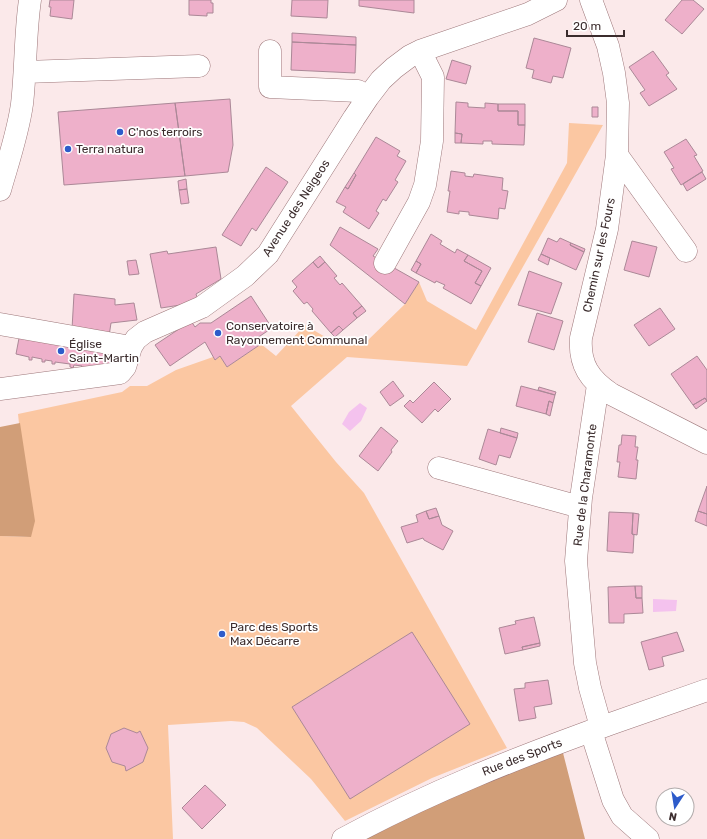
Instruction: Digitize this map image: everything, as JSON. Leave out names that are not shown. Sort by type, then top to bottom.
[{"type":"street","points":[[0,190],[15,138],[22,106],[27,21],[30,0]]},
{"type":"street","name":"Avenue des Neigeos","points":[[0,389],[120,373],[125,367],[131,347],[136,339],[145,332],[202,307],[245,276],[268,254],[368,97],[381,80],[394,68],[410,56],[528,14],[556,0]]},
{"type":"street","name":"Chemin sur les Fours","points":[[591,0],[608,46],[614,73],[618,103],[617,155],[607,229],[581,338],[580,350],[588,375],[598,385],[611,394],[707,443]]},
{"type":"street","points":[[270,51],[270,87],[358,91],[368,97]]},
{"type":"street","points":[[385,263],[419,202],[425,186],[432,141],[433,77],[420,52]]},
{"type":"street","points":[[25,72],[199,66]]},
{"type":"street","points":[[617,155],[686,251]]},
{"type":"street","points":[[0,324],[131,347]]},
{"type":"street","name":"Rue de la Charamonte","points":[[598,385],[580,507],[576,561],[584,663],[596,729],[613,800],[622,816],[648,839]]},
{"type":"street","points":[[439,468],[580,507]]},
{"type":"street","name":"Rue des Sports","points":[[344,839],[412,804],[475,776],[596,729],[707,690]]},
{"type":"shaded area","name":"Parc des Sports Max Décarre","points":[[569,123],[603,125],[467,366],[347,357],[291,406],[336,462],[364,493],[507,748],[432,778],[345,821],[311,779],[257,728],[244,722],[231,721],[168,725],[173,839],[0,839],[0,536],[31,537],[18,414],[122,392],[130,386],[147,386],[176,370],[213,357],[215,360],[220,356],[227,367],[261,344],[276,356],[305,325],[337,344],[364,344],[405,304],[419,282],[427,301],[476,330],[567,163]]},
{"type":"shaded area","points":[[360,403],[367,408],[361,421],[350,431],[342,424],[349,412]]},
{"type":"shaded area","points":[[20,423],[35,521],[31,537],[0,536],[0,427]]},
{"type":"shaded area","points":[[653,599],[677,600],[676,611],[653,612]]},
{"type":"shaded area","points":[[562,749],[585,839],[365,839],[379,830]]},
{"type":"building","points":[[50,0],[74,0],[72,19],[50,16]]},
{"type":"building","points":[[189,0],[211,0],[211,3],[213,3],[213,13],[207,13],[207,16],[189,15]]},
{"type":"building","points":[[292,0],[328,0],[327,18],[291,16]]},
{"type":"building","points":[[359,0],[414,0],[414,13],[359,6]]},
{"type":"building","points":[[682,0],[693,0],[704,9],[682,34],[665,20]]},
{"type":"building","points":[[292,33],[356,37],[356,45],[292,42]]},
{"type":"building","points":[[534,38],[571,48],[563,78],[553,76],[551,83],[532,78],[534,70],[526,68]]},
{"type":"building","points":[[292,42],[356,45],[355,73],[291,70]]},
{"type":"building","points":[[653,51],[669,73],[666,75],[677,89],[649,106],[640,93],[645,90],[629,67]]},
{"type":"building","points":[[452,60],[471,66],[466,84],[446,79]]},
{"type":"building","points":[[230,99],[233,145],[228,172],[185,176],[175,103]]},
{"type":"building","points":[[456,102],[468,103],[468,107],[485,108],[485,103],[498,104],[498,111],[518,111],[518,125],[525,125],[524,145],[492,144],[492,141],[483,141],[483,144],[461,143],[462,134],[455,133]]},
{"type":"building","points":[[175,103],[185,176],[64,185],[58,112]]},
{"type":"building","points":[[498,104],[525,104],[525,125],[518,125],[518,111],[498,111]]},
{"type":"building","points":[[592,107],[598,107],[598,117],[592,117]]},
{"type":"building","points":[[455,133],[462,134],[461,143],[455,143]]},
{"type":"building","points":[[376,137],[400,151],[397,156],[406,161],[395,180],[398,182],[386,201],[383,199],[376,211],[379,213],[369,229],[343,212],[346,207],[336,202],[345,187],[348,189],[356,175],[354,173]]},
{"type":"building","points":[[686,139],[697,155],[694,156],[703,171],[681,185],[671,169],[674,168],[664,152]]},
{"type":"building","points":[[266,167],[288,182],[256,231],[252,228],[241,246],[222,235]]},
{"type":"building","points":[[451,171],[465,173],[465,176],[473,177],[474,174],[503,178],[502,190],[508,191],[505,209],[499,208],[498,219],[469,215],[469,212],[459,211],[459,214],[447,212]]},
{"type":"building","points":[[702,172],[706,179],[687,191],[683,184]]},
{"type":"building","points":[[354,173],[356,175],[348,189],[345,187]]},
{"type":"building","points":[[186,179],[187,189],[179,190],[178,181]]},
{"type":"building","points":[[187,189],[189,203],[181,204],[179,190]]},
{"type":"building","points":[[340,227],[378,249],[373,256],[419,282],[405,304],[330,245]]},
{"type":"building","points":[[431,234],[442,241],[440,244],[455,253],[457,249],[468,255],[464,261],[482,271],[475,283],[481,286],[471,304],[443,288],[445,285],[436,281],[435,283],[416,273],[421,264],[416,261]]},
{"type":"building","points":[[548,238],[557,242],[560,238],[571,243],[570,245],[584,252],[576,270],[541,254]]},
{"type":"building","points":[[632,241],[657,247],[649,277],[624,270]]},
{"type":"building","points":[[571,243],[585,249],[584,252],[570,245]]},
{"type":"building","points":[[216,247],[221,279],[196,294],[198,300],[187,304],[161,308],[150,254],[167,251],[168,254]]},
{"type":"building","points":[[541,254],[550,258],[548,265],[538,260]]},
{"type":"building","points":[[468,255],[491,268],[481,286],[475,283],[482,271],[464,261]]},
{"type":"building","points":[[320,256],[325,262],[318,268],[313,262]]},
{"type":"building","points":[[136,260],[139,274],[129,275],[127,261]]},
{"type":"building","points":[[416,261],[421,264],[416,273],[411,270]]},
{"type":"building","points":[[313,262],[318,268],[325,262],[337,276],[334,278],[340,285],[342,283],[362,306],[353,313],[357,318],[343,330],[339,326],[331,333],[312,311],[313,309],[307,302],[304,304],[293,291],[297,287],[292,281]]},
{"type":"building","points":[[529,271],[562,283],[551,314],[518,305]]},
{"type":"building","points":[[74,294],[115,299],[115,305],[134,303],[137,320],[111,323],[109,336],[72,329]]},
{"type":"building","name":"Conservatoire à Rayonnement Communal","points":[[251,296],[272,328],[257,338],[261,344],[227,367],[220,356],[215,360],[205,342],[170,366],[155,345],[191,321],[195,327],[200,323],[211,323]]},
{"type":"building","points":[[362,306],[366,311],[357,318],[353,313]]},
{"type":"building","points":[[660,308],[675,329],[649,346],[634,325]]},
{"type":"building","points":[[537,313],[563,321],[554,350],[528,342]]},
{"type":"building","points":[[339,326],[343,330],[335,337],[331,333]]},
{"type":"building","name":"Église Saint-Martin","points":[[20,333],[107,346],[105,354],[114,356],[113,367],[81,369],[82,366],[74,365],[73,368],[70,367],[70,364],[55,362],[55,364],[52,364],[52,361],[45,360],[45,362],[42,362],[42,359],[32,357],[32,360],[29,360],[29,357],[16,354]]},
{"type":"building","points":[[697,356],[707,370],[707,401],[705,398],[693,405],[671,374]]},
{"type":"building","points":[[393,381],[404,396],[390,406],[380,392]]},
{"type":"building","points":[[434,382],[451,399],[438,412],[435,409],[422,423],[404,406],[410,400],[413,403]]},
{"type":"building","points":[[521,386],[555,395],[553,403],[549,401],[546,414],[516,406]]},
{"type":"building","points":[[539,387],[556,392],[555,395],[538,390]]},
{"type":"building","points":[[705,398],[707,401],[696,409],[693,405]]},
{"type":"building","points":[[549,401],[553,403],[550,416],[546,414]]},
{"type":"building","points":[[381,427],[398,441],[378,471],[359,456]]},
{"type":"building","points":[[501,428],[518,433],[517,438],[500,433]]},
{"type":"building","points":[[488,429],[517,438],[510,458],[499,455],[496,465],[479,459]]},
{"type":"building","points":[[622,435],[636,436],[635,447],[638,447],[636,460],[638,460],[636,479],[618,477],[620,462],[617,462]]},
{"type":"building","points":[[707,486],[707,514],[698,511]]},
{"type":"building","points":[[436,508],[439,516],[429,519],[426,511]]},
{"type":"building","points":[[426,511],[429,519],[439,516],[442,525],[453,531],[443,550],[424,540],[423,538],[407,543],[401,527],[418,522],[416,515]]},
{"type":"building","points":[[698,511],[707,514],[707,526],[695,521]]},
{"type":"building","points":[[609,512],[633,513],[633,553],[607,551]]},
{"type":"building","points":[[633,513],[639,514],[637,535],[632,534]]},
{"type":"building","points":[[635,586],[642,586],[642,598],[636,598]]},
{"type":"building","points":[[635,586],[636,598],[642,598],[643,613],[624,614],[624,623],[609,623],[608,587]]},
{"type":"building","points":[[534,617],[540,643],[522,647],[523,650],[505,654],[499,628],[516,624],[515,621]]},
{"type":"building","points":[[412,632],[470,724],[350,799],[292,707]]},
{"type":"building","points":[[677,632],[684,651],[662,657],[664,666],[649,670],[641,642]]},
{"type":"building","points":[[540,643],[540,646],[523,650],[522,647]]},
{"type":"building","points":[[548,680],[552,704],[534,707],[536,718],[519,721],[514,689],[525,688],[525,683]]},
{"type":"building","points":[[124,728],[137,733],[140,731],[148,748],[143,762],[126,771],[125,766],[112,762],[106,748],[111,734]]},
{"type":"building","points":[[205,785],[226,805],[202,829],[182,808]]},
{"type":"place","name":"C'nos terroirs","points":[[120,132]]},
{"type":"place","name":"Terra natura","points":[[68,149]]},
{"type":"place","name":"Conservatoire à Rayonnement Communal","points":[[218,333]]},
{"type":"place","name":"Église Saint-Martin","points":[[61,351]]},
{"type":"place","name":"Parc des Sports Max Décarre","points":[[222,634]]}]
